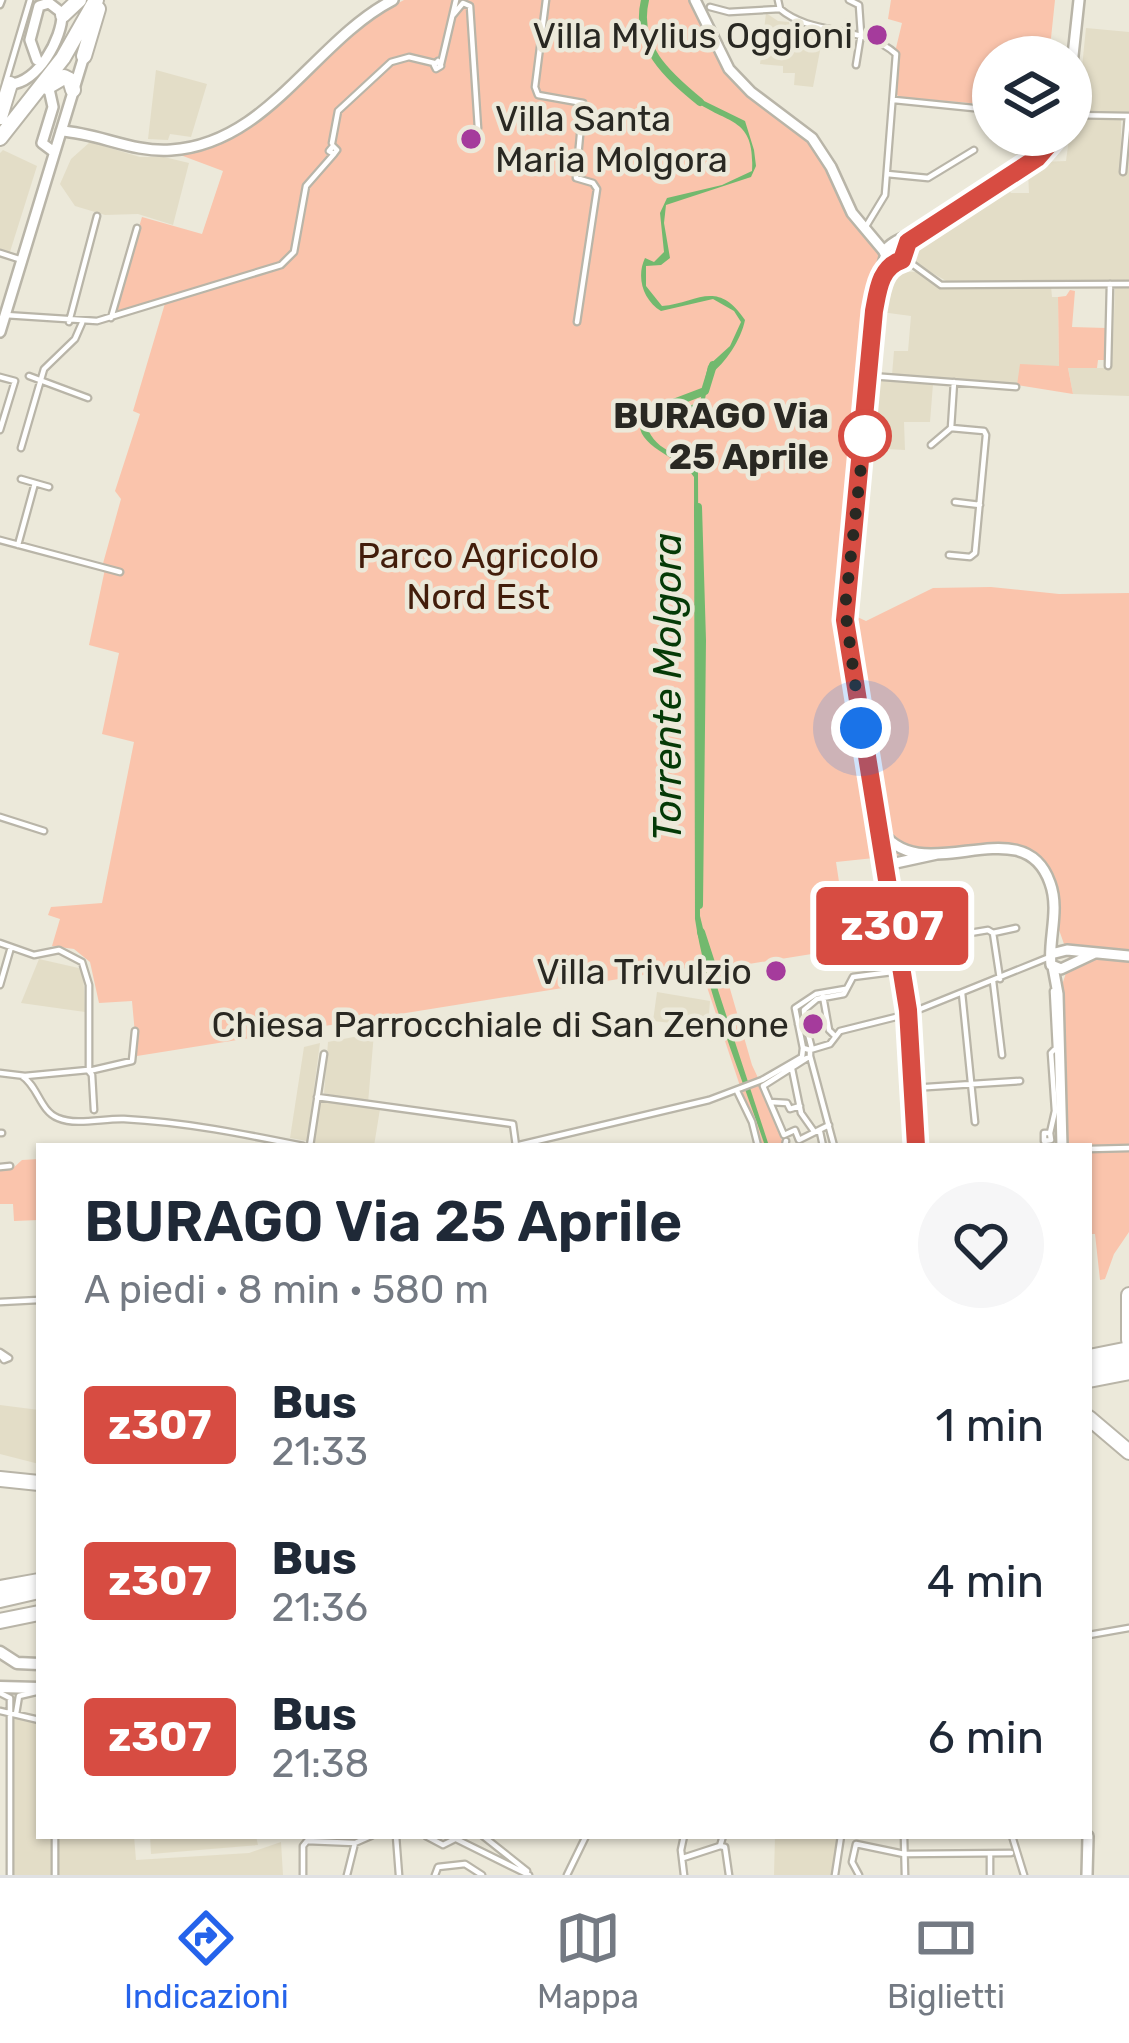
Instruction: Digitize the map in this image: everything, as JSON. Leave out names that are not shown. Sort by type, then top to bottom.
[{"type":"highway","points":[[83,56],[96,0]]},
{"type":"highway","points":[[0,138],[63,58],[96,0]]},
{"type":"highway","points":[[0,129],[96,0]]},
{"type":"highway","points":[[31,103],[59,78],[70,80],[73,90]]},
{"type":"highway","points":[[0,117],[5,82]]},
{"type":"highway","points":[[1092,1357],[1129,1345],[1129,1295]]},
{"type":"highway","points":[[1092,1368],[1129,1360]]},
{"type":"highway","points":[[1092,1379],[1129,1372]]},
{"type":"highway","points":[[1092,1421],[1129,1452]]},
{"type":"highway","points":[[0,1481],[36,1484]]},
{"type":"highway","points":[[0,1588],[36,1582]]},
{"type":"highway","points":[[0,1600],[36,1592]]},
{"type":"highway","points":[[0,1612],[36,1609]]},
{"type":"highway","points":[[0,1621],[36,1610]]},
{"type":"main road","points":[[0,1656],[36,1666]]},
{"type":"main road","points":[[4,1693],[36,1690]]},
{"type":"street","points":[[62,128],[72,125],[144,149],[167,150],[225,136],[247,123],[368,16],[393,0]]},
{"type":"street","points":[[452,0],[453,15]]},
{"type":"street","points":[[546,0],[535,87],[538,95],[583,104],[576,178],[597,189],[577,322]]},
{"type":"street","points":[[778,0],[780,9]]},
{"type":"street","points":[[849,0],[860,4],[856,65]]},
{"type":"street","points":[[1075,36],[1079,0]]},
{"type":"street","points":[[702,2],[729,12],[780,9],[803,23],[861,34],[896,54],[885,195],[865,229]]},
{"type":"street","points":[[702,2],[717,50],[741,84],[812,138],[865,229],[917,269],[946,286],[1129,284]]},
{"type":"street","points":[[37,60],[30,40],[53,4]]},
{"type":"street","points":[[53,4],[62,24],[34,75],[21,84],[5,82],[53,4]]},
{"type":"street","points":[[5,315],[82,323],[111,318],[289,260],[306,186],[332,150],[338,111],[391,62],[409,57],[438,64],[460,4],[468,4],[478,128]]},
{"type":"street","points":[[0,332],[83,56]]},
{"type":"street","points":[[49,89],[53,107],[42,143],[54,152]]},
{"type":"street","points":[[894,100],[972,108]]},
{"type":"street","points":[[1092,115],[1128,116],[1123,172]]},
{"type":"street","points":[[887,175],[928,178],[972,151]]},
{"type":"street","points":[[916,1143],[908,1014],[884,881],[887,861],[874,813],[845,626],[874,311],[894,253],[1039,156]]},
{"type":"street","points":[[69,322],[97,216]]},
{"type":"street","points":[[111,318],[137,229]]},
{"type":"street","points":[[0,253],[22,260]]},
{"type":"street","points":[[1108,366],[1110,284]]},
{"type":"street","points":[[20,448],[47,365],[75,339],[82,323]]},
{"type":"street","points":[[0,376],[15,381],[0,430]]},
{"type":"street","points":[[29,376],[88,398]]},
{"type":"street","points":[[871,376],[1016,387]]},
{"type":"street","points":[[931,445],[951,428],[954,382]]},
{"type":"street","points":[[949,556],[975,553],[986,433],[951,428]]},
{"type":"street","points":[[21,479],[49,487]]},
{"type":"street","points":[[18,544],[35,483]]},
{"type":"street","points":[[955,502],[980,505]]},
{"type":"street","points":[[0,540],[120,572]]},
{"type":"street","points":[[874,813],[880,831],[899,856],[887,861]]},
{"type":"street","points":[[0,818],[44,831]]},
{"type":"street","points":[[896,848],[914,855],[937,854]]},
{"type":"street","points":[[887,861],[993,848],[1023,853],[1048,879],[1054,921],[1061,1143]]},
{"type":"street","points":[[845,935],[892,928]]},
{"type":"street","points":[[896,946],[1016,928]]},
{"type":"street","points":[[993,933],[1002,1054]]},
{"type":"street","points":[[0,943],[34,955],[59,950],[73,954],[85,966],[94,1110],[107,1119]]},
{"type":"street","points":[[0,985],[11,946]]},
{"type":"street","points":[[1058,994],[1072,961],[1094,953],[1129,956]]},
{"type":"street","points":[[1050,1133],[1055,1118],[1051,1055],[1057,1049],[1055,960]]},
{"type":"street","points":[[834,1035],[908,1014],[1032,967],[1072,961]]},
{"type":"street","points":[[833,1143],[807,1053],[804,1010],[822,995],[844,994],[853,977],[900,971]]},
{"type":"street","points":[[962,993],[975,1123]]},
{"type":"street","points":[[822,995],[829,1031],[834,1035]]},
{"type":"street","points":[[0,1073],[89,1071],[135,1059],[135,1031]]},
{"type":"street","points":[[529,1143],[738,1090],[830,1044],[834,1035]]},
{"type":"street","points":[[807,1053],[793,1070],[763,1086],[784,1135],[794,1130],[799,1140],[829,1125]]},
{"type":"street","points":[[307,1143],[324,1054]]},
{"type":"street","points":[[793,1070],[800,1106],[823,1143]]},
{"type":"street","points":[[31,1082],[40,1075]]},
{"type":"street","points":[[22,1076],[59,1118],[212,1128],[290,1143]]},
{"type":"street","points":[[912,1088],[1020,1081]]},
{"type":"street","points":[[738,1090],[757,1143]]},
{"type":"street","points":[[317,1097],[513,1124],[516,1143]]},
{"type":"street","points":[[770,1102],[788,1103],[790,1109],[800,1106]]},
{"type":"street","points":[[71,1119],[90,1118],[94,1110]]},
{"type":"street","points":[[1092,1149],[1129,1148]]},
{"type":"street","points":[[0,1167],[10,1166]]},
{"type":"street","points":[[0,1302],[36,1300]]},
{"type":"street","points":[[1092,1634],[1129,1628]]},
{"type":"street","points":[[10,1875],[13,1713],[19,1696],[36,1691]]},
{"type":"street","points":[[4,1693],[13,1713]]},
{"type":"street","points":[[0,1711],[36,1719]]},
{"type":"street","points":[[55,1839],[55,1875]]},
{"type":"street","points":[[303,1875],[305,1842],[354,1839],[347,1875]]},
{"type":"street","points":[[396,1839],[399,1875]]},
{"type":"street","points":[[459,1839],[530,1875]]},
{"type":"street","points":[[487,1839],[530,1875]]},
{"type":"street","points":[[571,1874],[585,1839]]},
{"type":"street","points":[[684,1839],[684,1875]]},
{"type":"street","points":[[720,1846],[722,1839]]},
{"type":"street","points":[[835,1875],[840,1839]]},
{"type":"street","points":[[904,1839],[904,1875]]},
{"type":"street","points":[[1013,1839],[1024,1875]]},
{"type":"street","points":[[1087,1875],[1088,1839]]},
{"type":"street","points":[[859,1875],[852,1862],[856,1844],[904,1854],[1011,1853]]},
{"type":"street","points":[[683,1858],[720,1846]]},
{"type":"street","points":[[720,1846],[729,1875]]},
{"type":"street","points":[[990,1854],[990,1875]]},
{"type":"street","points":[[435,1875],[438,1867],[464,1864],[482,1875]]},
{"type":"shaded area","points":[[766,13],[789,22],[790,27],[824,30],[813,87],[794,85],[795,73],[783,73],[783,66],[760,64]]},
{"type":"shaded area","points":[[1086,28],[1129,32],[1129,113],[1092,112],[1092,36],[1085,36]]},
{"type":"shaded area","points":[[156,70],[207,84],[191,137],[170,134],[168,140],[148,139]]},
{"type":"shaded area","name":"Torrente Molgora","points":[[698,98],[745,121],[756,166],[751,177],[666,205],[670,258],[661,265],[646,266],[646,286],[662,306],[716,296],[735,307],[745,320],[732,351],[710,374],[704,404],[674,419],[654,415],[646,425],[657,443],[698,472],[700,916],[718,990],[768,1143],[764,1143],[716,1004],[695,919],[694,477],[640,430],[649,407],[673,412],[700,402],[708,366],[730,346],[741,322],[734,311],[713,299],[661,311],[650,301],[641,280],[645,258],[654,262],[664,252],[660,213],[667,198],[722,185],[752,171],[744,131],[695,101]]},
{"type":"shaded area","points":[[1092,119],[1121,120],[1121,173],[1127,173],[1129,146],[1129,281],[948,282],[911,261],[911,245],[1007,185],[1011,193],[1029,193],[1028,172],[1043,162],[1066,161],[1067,156],[1092,156]]},
{"type":"shaded area","points":[[90,142],[140,157],[189,163],[173,225],[138,214],[105,215],[75,206],[60,184],[71,159]]},
{"type":"shaded area","points":[[3,150],[37,166],[9,255],[0,252]]},
{"type":"shaded area","points":[[893,271],[916,272],[941,288],[1051,286],[1052,297],[1058,297],[1059,367],[1017,385],[892,375],[894,351],[908,351],[911,316],[881,312],[886,281]]},
{"type":"shaded area","points":[[1115,288],[1129,288],[1129,396],[1073,394],[1068,368],[1112,368]]},
{"type":"shaded area","points":[[876,380],[933,384],[930,422],[904,422],[905,450],[869,448]]},
{"type":"shaded area","points":[[39,959],[83,969],[85,1012],[21,1003]]},
{"type":"shaded area","points":[[657,992],[710,1001],[708,1027],[653,1021]]},
{"type":"shaded area","points":[[374,1033],[368,1103],[324,1093],[328,1042]]},
{"type":"shaded area","points":[[320,1043],[307,1141],[290,1138],[304,1047]]},
{"type":"shaded area","points":[[320,1101],[380,1109],[374,1143],[313,1143]]},
{"type":"shaded area","points":[[0,1405],[36,1410],[36,1463],[0,1454]]},
{"type":"shaded area","points":[[13,1718],[36,1722],[36,1839],[52,1839],[52,1875],[13,1875]]},
{"type":"shaded area","points":[[57,1839],[134,1839],[136,1860],[249,1853],[281,1842],[283,1875],[58,1875]]},
{"type":"shaded area","points":[[150,1839],[257,1839],[258,1845],[151,1854]]},
{"type":"shaded area","points":[[775,1839],[838,1839],[833,1875],[774,1875]]},
{"type":"green space","name":"Parco Agricolo Nord Est","points":[[404,0],[694,0],[723,64],[801,130],[883,255],[863,392],[865,412],[842,610],[866,621],[933,588],[1129,593],[1129,1232],[1105,1279],[1100,1280],[1092,1234],[1092,1143],[1065,1143],[1061,988],[1070,961],[1058,927],[1054,883],[1044,867],[998,845],[836,862],[849,948],[724,968],[752,1065],[783,1143],[759,1143],[700,966],[137,1056],[132,1001],[99,1003],[90,962],[74,949],[52,946],[60,919],[48,915],[51,907],[102,903],[134,742],[102,734],[119,653],[89,645],[102,567],[121,499],[115,491],[140,414],[133,411],[166,300],[114,311],[142,217],[202,234],[223,171],[175,153],[232,139],[374,16]]},
{"type":"green space","points":[[891,0],[1055,0],[1051,36],[972,36],[972,103],[899,97],[895,92],[896,48],[902,23],[888,19]]},
{"type":"green space","points":[[1075,291],[1072,327],[1106,328],[1106,360],[1098,360],[1097,368],[1068,368],[1073,394],[1017,385],[1020,364],[1059,366],[1058,297]]},
{"type":"green space","points":[[36,1159],[36,1220],[14,1221],[13,1204],[0,1204],[0,1170],[11,1170],[22,1160]]},
{"type":"waterway","name":"Torrente Molgora","points":[[645,0],[644,32],[656,58],[700,102]]},
{"type":"waterway","name":"Torrente Molgora","points":[[655,410],[705,391],[713,365]]},
{"type":"waterway","name":"Torrente Molgora","points":[[698,507],[702,640],[699,905]]},
{"type":"waterway","name":"Torrente Molgora","points":[[701,932],[713,969]]},
{"type":"bus line","name":"z307","points":[[916,1143],[908,1010],[845,620],[874,311],[883,277],[892,262],[902,260],[908,242],[1039,156]]},
{"type":"place","name":"Villa Mylius Oggioni","points":[[877,35]]},
{"type":"place","name":"Villa Santa Maria Molgora","points":[[471,139]]},
{"type":"place","name":"BURAGO Via 25 Aprile","points":[[865,436]]},
{"type":"place","name":"Villa Trivulzio","points":[[776,971]]},
{"type":"place","name":"Chiesa Parrocchiale di San Zenone","points":[[813,1024]]},
{"type":"route","points":[[861,728],[845,608],[866,422],[865,436]]}]
